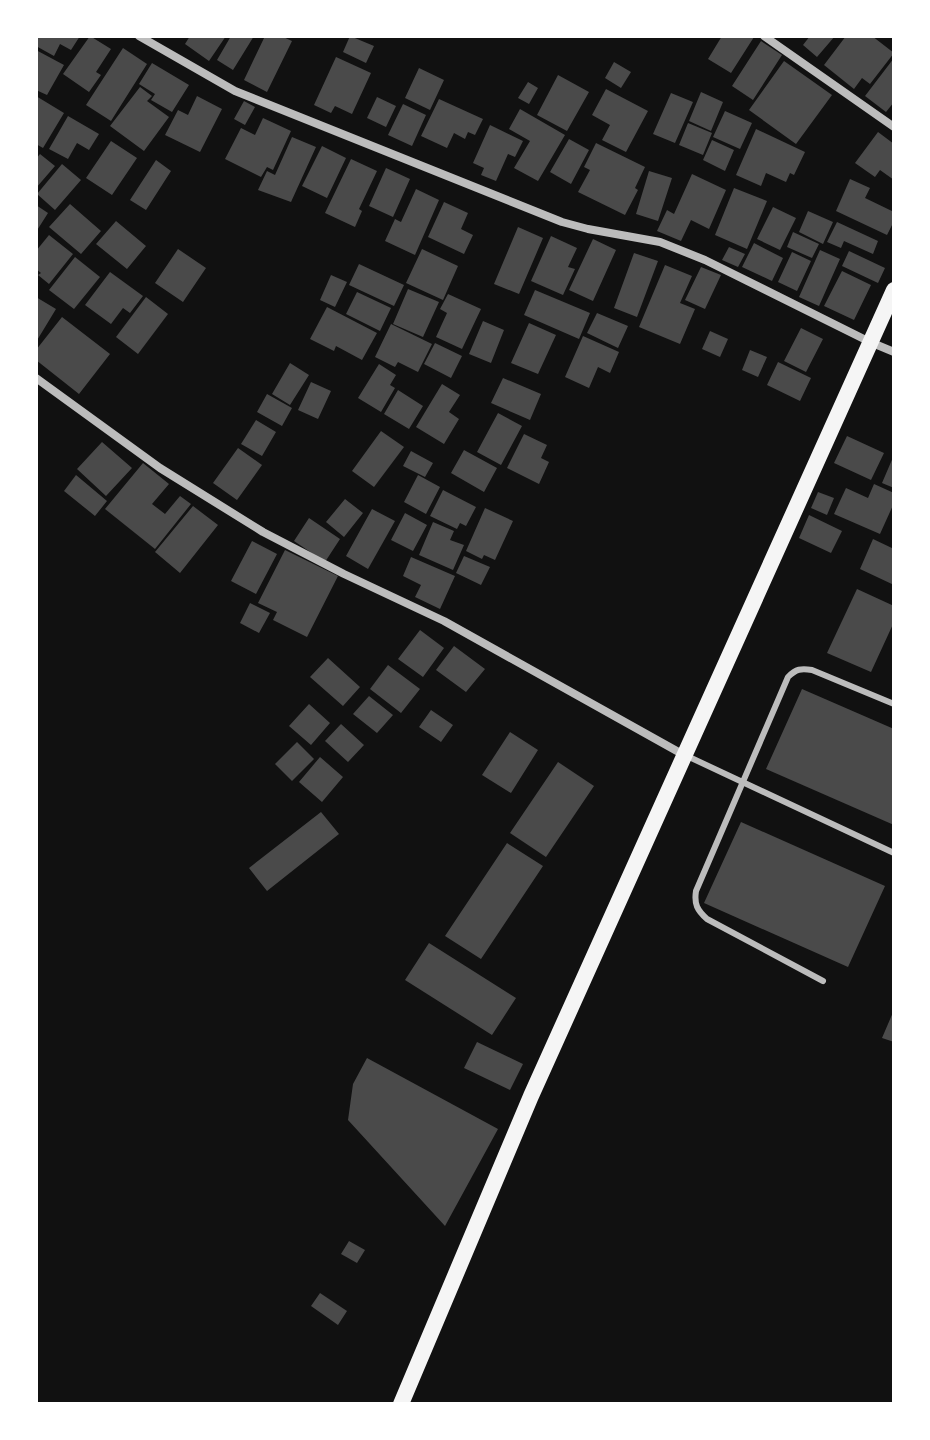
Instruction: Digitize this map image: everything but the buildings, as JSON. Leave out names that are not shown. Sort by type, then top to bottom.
[{"type":"main road","points":[[401,1404],[531,1096],[894,290]]},
{"type":"street","points":[[139,36],[235,91],[289,114],[562,222],[660,242],[694,255],[894,352]]},
{"type":"street","points":[[764,36],[894,127]]},
{"type":"street","points":[[36,378],[160,468],[263,532],[444,621],[684,755]]},
{"type":"lane","points":[[823,981],[707,919],[694,901],[696,891],[788,677],[795,670],[812,670],[894,704]]},
{"type":"lane","points":[[684,755],[894,853]]}]
